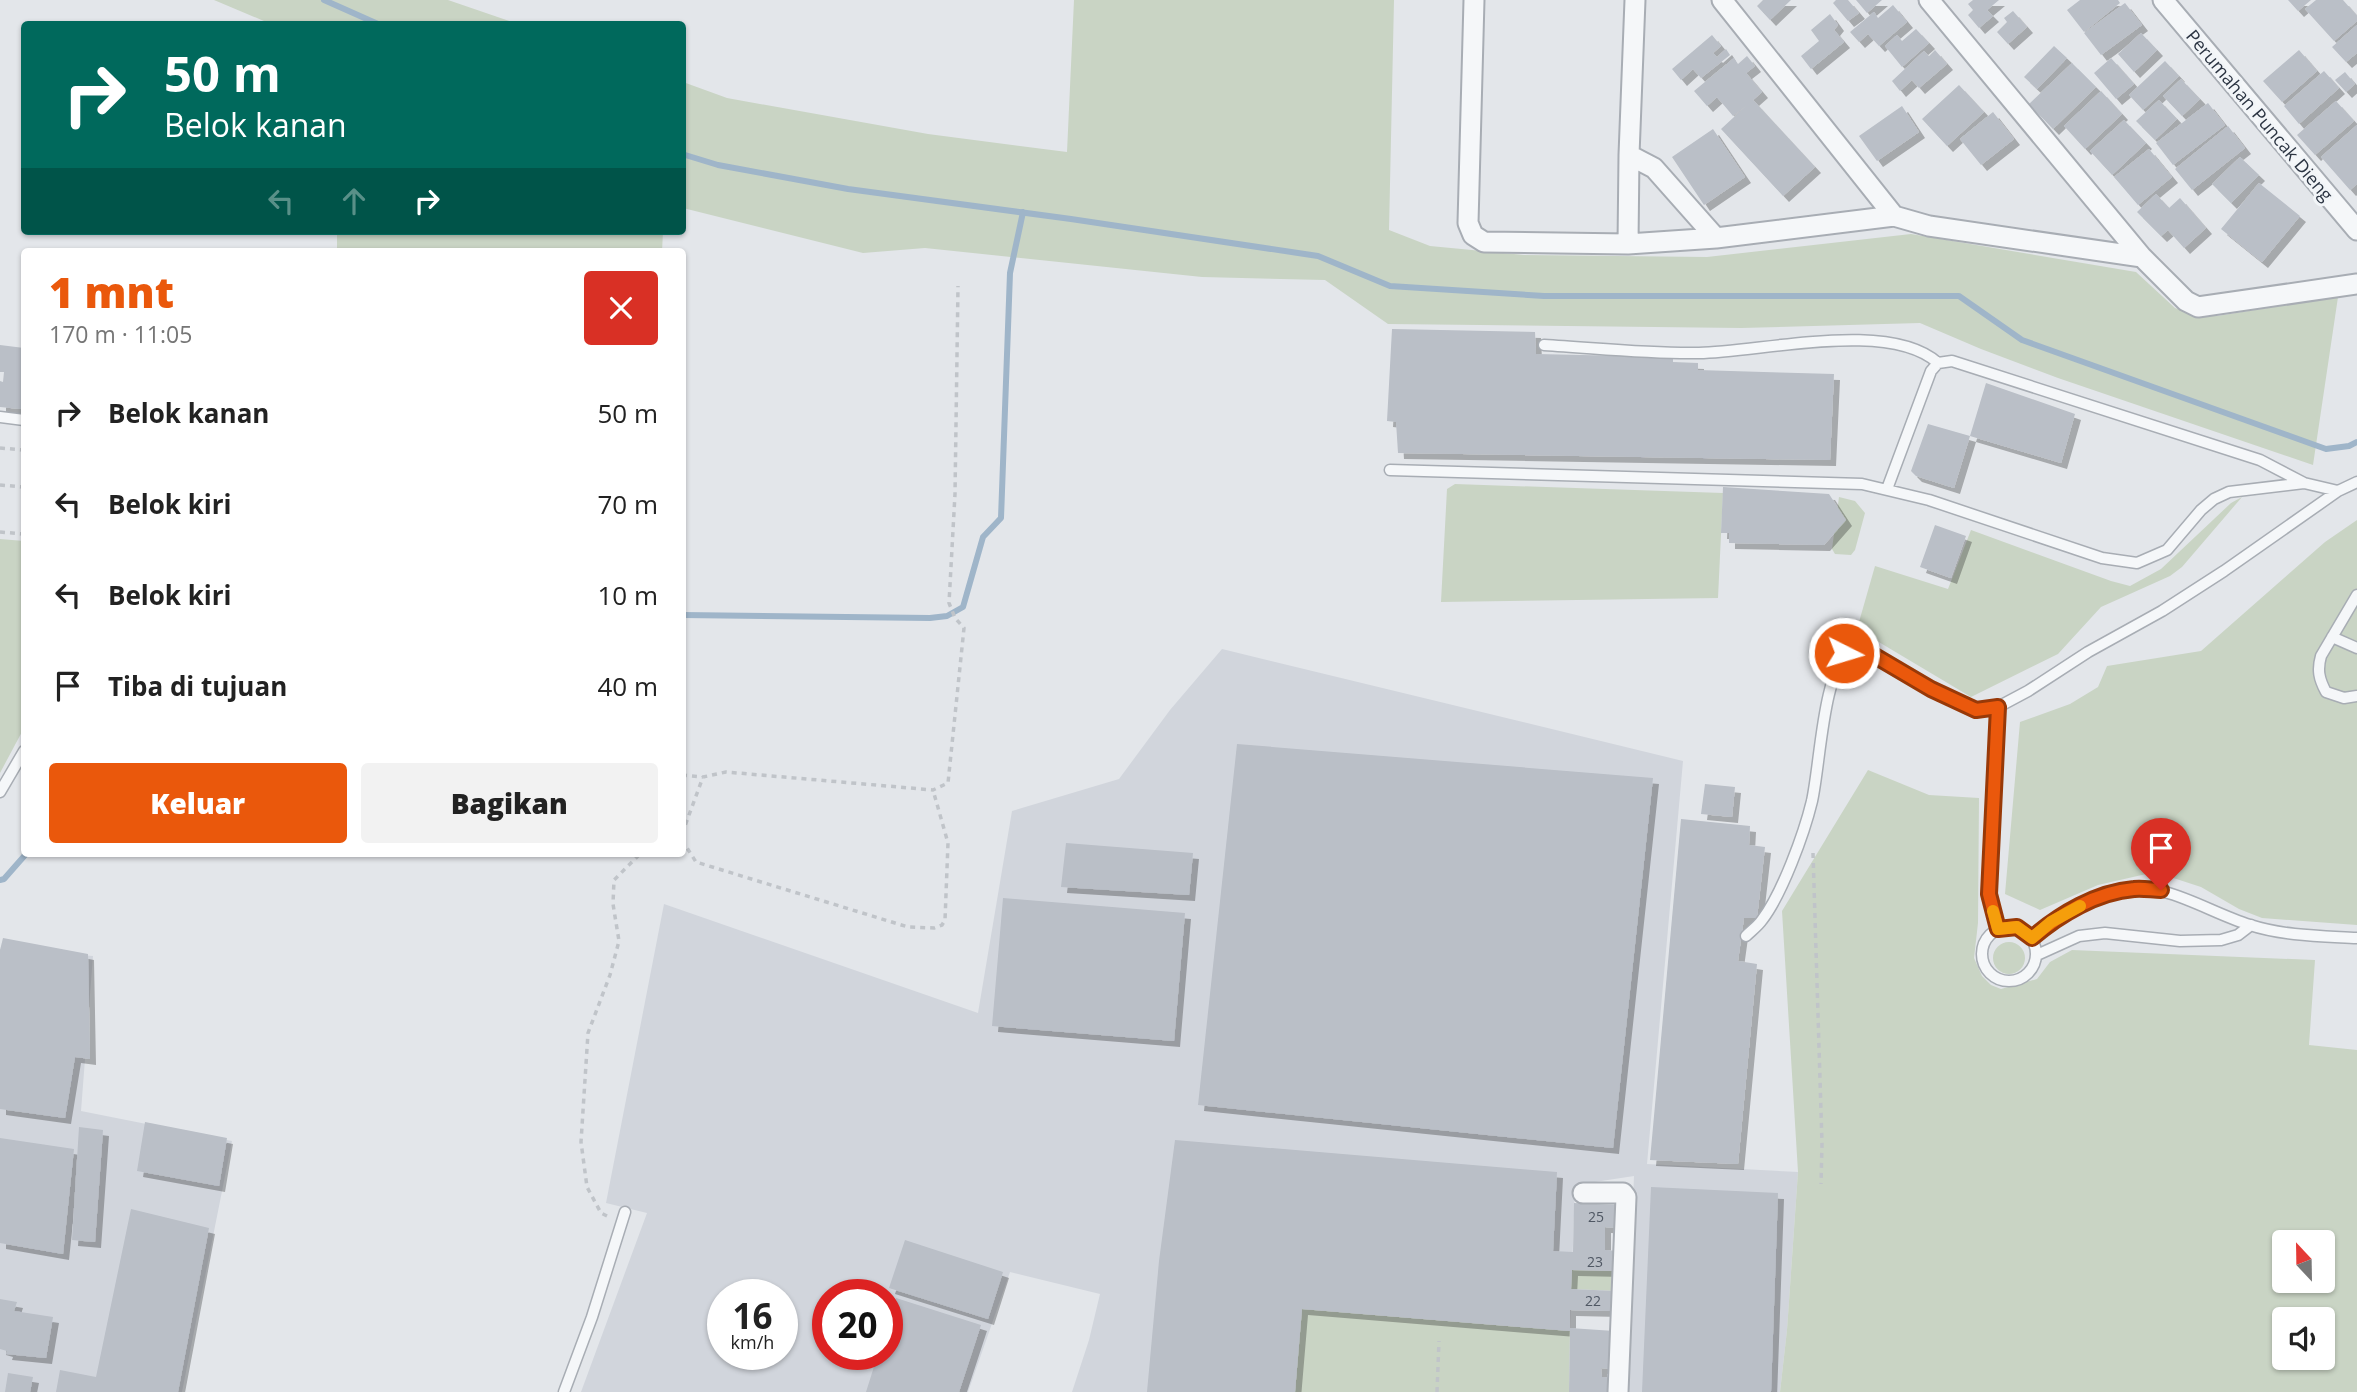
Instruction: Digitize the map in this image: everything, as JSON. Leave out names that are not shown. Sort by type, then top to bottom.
[{"type":"street","points":[[1474,0],[1468,223],[1473,235],[1484,242],[1628,244],[1716,239],[1894,216],[1928,226],[2142,257]]},
{"type":"street","points":[[1628,244],[1635,0]]},
{"type":"street","points":[[1722,0],[1894,216]]},
{"type":"street","points":[[1929,0],[2142,257],[2186,301],[2198,307],[2357,284]]},
{"type":"street","name":"Perumahan Puncak Dieng","points":[[2163,0],[2357,230]]},
{"type":"street","points":[[1629,155],[1654,168],[1716,239]]},
{"type":"street","points":[[1583,1194],[1623,1193],[1626,1197],[1618,1392]]},
{"type":"lane","points":[[1544,345],[1701,353],[1866,341],[1898,343],[1920,350],[1938,363]]},
{"type":"lane","points":[[1887,489],[1931,371],[1938,363],[1952,360],[2247,456],[2304,483],[2337,491]]},
{"type":"lane","points":[[0,417],[21,420]]},
{"type":"lane","points":[[1390,470],[1862,484],[1929,499],[2102,558],[2137,563],[2167,550],[2214,499],[2229,492],[2304,483]]},
{"type":"lane","points":[[1746,936],[1761,921],[1775,897],[1798,845],[1811,802],[1828,702],[1838,664],[1851,645],[1858,646],[1931,689],[1976,710],[1998,707],[2088,652],[2173,605],[2337,491],[2357,482]]},
{"type":"lane","points":[[2357,595],[2321,656],[2318,667],[2319,679],[2326,692],[2343,698],[2357,696]]},
{"type":"lane","points":[[2332,637],[2357,648]]},
{"type":"lane","points":[[1998,707],[1989,894],[1998,929]]},
{"type":"lane","points":[[0,792],[21,756]]},
{"type":"lane","points":[[2032,938],[2051,922],[2077,907],[2134,889],[2161,890],[2250,925],[2303,935],[2357,938]]},
{"type":"lane","points":[[2037,955],[2078,936],[2105,933],[2180,941],[2221,940],[2238,935],[2250,925]]},
{"type":"lane","points":[[2017,927],[2032,938],[2037,955],[2030,971],[2015,981],[1998,979],[1990,974],[1982,958],[1985,941],[1998,929],[2017,927]]},
{"type":"lane","points":[[564,1392],[592,1317],[625,1212]]},
{"type":"path","points":[[686,775],[703,777],[726,772],[933,790],[948,783],[964,628],[955,618],[949,603],[955,494],[958,286]]},
{"type":"path","points":[[0,448],[21,450]]},
{"type":"path","points":[[0,485],[21,487]]},
{"type":"path","points":[[0,532],[21,534]]},
{"type":"path","points":[[686,823],[703,777]]},
{"type":"path","points":[[686,846],[696,862],[908,927],[934,929],[945,920],[948,843],[933,790]]},
{"type":"path","points":[[1812,843],[1821,1184]]},
{"type":"path","points":[[621,1224],[601,1213],[587,1187],[581,1142],[588,1033],[610,975],[619,941],[612,904],[614,880],[637,857]]},
{"type":"path","points":[[1437,1392],[1439,1341]]},
{"type":"shaded area","points":[[1222,649],[1683,761],[1647,1164],[1798,1172],[1780,1392],[1625,1392],[1634,1176],[1575,1185],[1570,1331],[1303,1309],[1295,1392],[1072,1392],[1100,1294],[1010,1272],[968,1392],[581,1392],[647,1213],[606,1203],[664,904],[978,1013],[1012,811],[1119,779],[1170,710]]},
{"type":"shaded area","points":[[0,949],[93,956],[81,1111],[232,1141],[182,1392],[0,1392]]},
{"type":"green space","points":[[214,0],[448,0],[509,21],[264,21]]},
{"type":"green space","points":[[1074,0],[1394,0],[1389,230],[1430,246],[1524,255],[1707,257],[1911,234],[2136,272],[2175,308],[2196,316],[2217,316],[2338,297],[2313,465],[2058,378],[1920,323],[1741,328],[1388,324],[1325,280],[1202,277],[925,248],[863,253],[686,209],[686,83],[727,98],[928,134],[1067,152]]},
{"type":"green space","points":[[337,235],[663,235],[662,248],[337,248]]},
{"type":"green space","points":[[1455,484],[1723,493],[1718,598],[1441,602],[1447,489]]},
{"type":"green space","points":[[1839,497],[1855,501],[1865,513],[1855,550],[1851,555],[1835,554],[1832,549]]},
{"type":"green space","points":[[2242,497],[2182,567],[2170,576],[2101,607],[2058,654],[1971,697],[1857,629],[1875,566],[1948,589],[1971,530],[2130,586],[2161,569],[2231,503]]},
{"type":"green space","points":[[2357,520],[2357,925],[2262,918],[2239,909],[2201,887],[2155,872],[2098,885],[2040,910],[2005,894],[2020,722],[2070,704],[2098,687],[2107,666],[2201,651],[2325,542]]},
{"type":"green space","points":[[0,539],[21,541],[21,734],[0,773]]},
{"type":"green space","points":[[1868,770],[1929,795],[1979,798],[1978,923],[1974,958],[1982,976],[1991,985],[2001,989],[2037,979],[2050,962],[2072,950],[2315,960],[2309,1045],[2357,1050],[2357,1392],[1780,1392],[1798,1172],[1782,911]]},
{"type":"green space","points":[[2009,942],[2021,946],[2025,958],[2021,970],[2009,974],[1997,970],[1993,958],[1997,946]]},
{"type":"green space","points":[[1572,1270],[1617,1271],[1616,1291],[1571,1289]]},
{"type":"green space","points":[[1302,1309],[1570,1331],[1569,1392],[1295,1392]]},
{"type":"building","points":[[1763,0],[1791,0],[1770,20],[1757,6]]},
{"type":"building","points":[[1836,0],[1848,0],[1859,13],[1848,21],[1833,3]]},
{"type":"building","points":[[1856,0],[1882,0],[1867,13]]},
{"type":"building","points":[[1973,0],[1999,0],[1987,10],[1993,16],[1979,28],[1968,15],[1973,10],[1968,4]]},
{"type":"building","points":[[2080,0],[2118,0],[2120,3],[2084,32],[2067,10]]},
{"type":"building","points":[[2288,0],[2311,0],[2298,11]]},
{"type":"building","points":[[2316,0],[2343,0],[2357,16],[2357,21],[2334,41],[2305,9]]},
{"type":"building","points":[[2125,3],[2142,25],[2101,55],[2084,33]]},
{"type":"building","points":[[1893,5],[1907,22],[1879,46],[1868,34],[1859,42],[1850,32],[1874,12],[1878,18]]},
{"type":"building","points":[[2013,11],[2027,27],[2008,44],[1997,32],[2007,22],[2004,18]]},
{"type":"building","points":[[1830,14],[1838,25],[1834,30],[1844,42],[1811,69],[1801,56],[1819,41],[1811,30]]},
{"type":"building","points":[[2357,25],[2357,53],[2346,62],[2332,47]]},
{"type":"building","points":[[1916,29],[1929,43],[1902,67],[1885,46],[1897,35],[1902,41]]},
{"type":"building","points":[[2141,33],[2157,50],[2134,72],[2118,54]]},
{"type":"building","points":[[1712,35],[1721,46],[1713,53],[1717,57],[1726,49],[1730,55],[1701,78],[1693,69],[1681,80],[1672,69]]},
{"type":"building","points":[[2054,46],[2067,58],[2037,89],[2024,77]]},
{"type":"building","points":[[1935,50],[1947,64],[1919,88],[1912,80],[1900,91],[1892,81],[1924,51],[1929,56]]},
{"type":"building","points":[[2299,50],[2317,71],[2282,102],[2263,81]]},
{"type":"building","points":[[1747,56],[1755,66],[1746,73],[1762,92],[1753,100],[1815,167],[1783,196],[1721,129],[1747,105],[1733,116],[1717,97],[1707,106],[1694,91],[1734,58],[1738,64]]},
{"type":"building","points":[[2111,58],[2134,84],[2116,99],[2094,73]]},
{"type":"building","points":[[2165,61],[2179,76],[2143,110],[2129,95]]},
{"type":"building","points":[[2072,63],[2096,87],[2053,129],[2029,104]]},
{"type":"building","points":[[2324,71],[2339,88],[2299,124],[2284,106]]},
{"type":"building","points":[[2345,72],[2355,84],[2346,92],[2335,80]]},
{"type":"building","points":[[2181,79],[2200,99],[2182,116],[2163,96]]},
{"type":"building","points":[[1959,85],[1984,112],[1947,146],[1922,119]]},
{"type":"building","points":[[2101,91],[2122,114],[2085,149],[2064,126]]},
{"type":"building","points":[[2159,100],[2177,119],[2155,140],[2136,121]]},
{"type":"building","points":[[2336,101],[2354,121],[2315,155],[2297,135]]},
{"type":"building","points":[[2208,103],[2225,125],[2173,165],[2156,143]]},
{"type":"building","points":[[1902,106],[1919,132],[1877,161],[1859,136]]},
{"type":"building","points":[[1993,112],[2014,139],[1981,165],[1960,139]]},
{"type":"building","points":[[2124,120],[2146,143],[2112,175],[2090,151]]},
{"type":"building","points":[[2357,125],[2357,184],[2350,190],[2321,157]]},
{"type":"building","points":[[2228,126],[2245,148],[2192,190],[2175,169]]},
{"type":"building","points":[[1713,129],[1745,177],[1704,205],[1672,157]]},
{"type":"building","points":[[2149,149],[2172,177],[2138,205],[2114,177]]},
{"type":"building","points":[[2240,157],[2259,175],[2231,203],[2212,184]]},
{"type":"building","points":[[2259,183],[2300,216],[2262,262],[2221,229]]},
{"type":"building","points":[[2156,194],[2169,208],[2180,198],[2206,228],[2184,248],[2168,230],[2161,236],[2137,212]]},
{"type":"building","points":[[1392,329],[1535,332],[1536,354],[1673,357],[1673,362],[1698,363],[1698,370],[1834,374],[1830,460],[1398,453],[1396,422],[1387,421]]},
{"type":"building","points":[[0,345],[21,348],[21,409],[0,407],[0,381],[3,382],[4,372],[0,372]]},
{"type":"building","points":[[1986,383],[2075,414],[2061,463],[1970,436]]},
{"type":"building","points":[[1928,424],[1970,436],[1954,488],[1916,476],[1911,471]]},
{"type":"building","points":[[1723,487],[1829,494],[1846,520],[1824,545],[1729,543],[1729,533],[1721,533]]},
{"type":"building","points":[[1935,525],[1966,536],[1951,578],[1920,567]]},
{"type":"building","points":[[1237,744],[1653,778],[1613,1148],[1198,1105]]},
{"type":"building","points":[[1705,784],[1735,787],[1732,817],[1701,814]]},
{"type":"building","points":[[1681,819],[1750,826],[1749,845],[1765,847],[1757,918],[1744,918],[1738,961],[1757,964],[1738,1164],[1650,1160]]},
{"type":"building","points":[[1066,843],[1193,853],[1189,895],[1061,887]]},
{"type":"building","points":[[1003,898],[1185,913],[1174,1041],[992,1026]]},
{"type":"building","points":[[3,938],[88,954],[90,1059],[75,1057],[65,1118],[0,1109],[0,950]]},
{"type":"building","points":[[145,1122],[227,1138],[219,1186],[137,1171]]},
{"type":"building","points":[[79,1127],[103,1130],[95,1242],[72,1240]]},
{"type":"building","points":[[0,1138],[74,1149],[63,1254],[0,1243]]},
{"type":"building","points":[[1175,1140],[1557,1172],[1553,1251],[1573,1252],[1574,1203],[1619,1205],[1618,1228],[1605,1227],[1605,1250],[1618,1251],[1617,1271],[1572,1270],[1571,1289],[1616,1291],[1614,1311],[1570,1310],[1570,1328],[1614,1331],[1612,1369],[1601,1368],[1602,1377],[1613,1378],[1612,1392],[1569,1392],[1570,1331],[1302,1309],[1295,1392],[1147,1392],[1159,1261]]},
{"type":"building","points":[[1651,1187],[1778,1193],[1771,1392],[1642,1392]]},
{"type":"building","points":[[131,1209],[209,1228],[178,1392],[56,1392],[60,1370],[96,1377]]},
{"type":"building","points":[[905,1240],[1003,1272],[988,1319],[903,1292],[903,1279],[892,1279]]},
{"type":"building","points":[[0,1299],[17,1302],[14,1311],[53,1317],[46,1358],[6,1354],[7,1351],[0,1349]]},
{"type":"building","points":[[903,1300],[981,1325],[959,1392],[866,1392],[873,1370],[903,1370]]},
{"type":"building","points":[[8,1373],[33,1377],[30,1392],[5,1392]]},
{"type":"waterway","points":[[324,0],[371,21]]},
{"type":"waterway","points":[[686,155],[718,165],[848,189],[1318,256],[1390,286],[1544,296],[1959,296],[2022,340],[2326,449],[2349,446],[2357,442]]},
{"type":"waterway","points":[[686,615],[930,618],[947,616],[963,607],[983,537],[1001,518],[1010,273],[1023,212]]},
{"type":"waterway","points":[[0,880],[23,857]]},
{"type":"slow traffic","points":[[1993,911],[1998,929],[2017,927],[2032,938],[2051,922],[2080,906]]},
{"type":"route","points":[[1844,653],[1851,645],[1858,646],[1931,689],[1976,710],[1998,707],[1989,894],[1998,929],[2017,927],[2032,938],[2051,922],[2077,907],[2103,897],[2134,889],[2161,890]]}]
